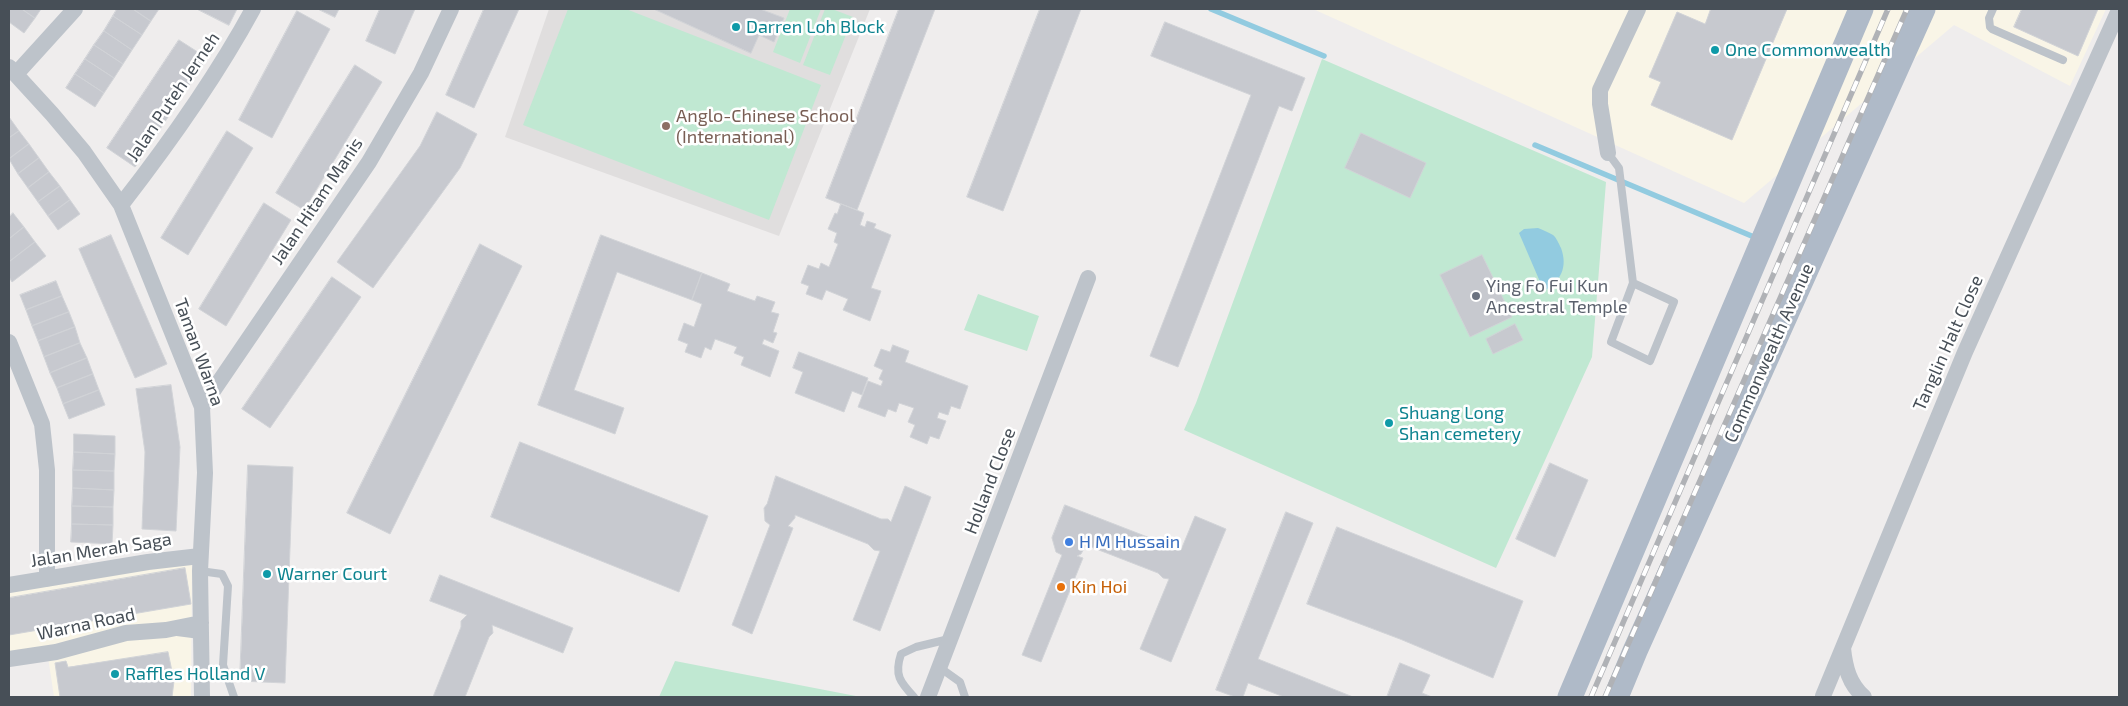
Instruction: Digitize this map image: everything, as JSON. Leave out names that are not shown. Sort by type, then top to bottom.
[{"type":"main road","points":[[1570,697],[1861,9]]},
{"type":"main road","name":"Commonwealth Avenue","points":[[1616,697],[1923,9]]},
{"type":"street","points":[[13,70],[75,9]]},
{"type":"street","name":"Jalan Puteh Jerneh","points":[[121,204],[194,108],[224,61],[253,9]]},
{"type":"street","name":"Jalan Hitam Manis","points":[[202,407],[369,162],[421,73],[451,9]]},
{"type":"street","points":[[1608,153],[1600,104],[1600,90],[1638,9]]},
{"type":"street","name":"Tanglin Halt Close","points":[[1823,696],[1842,646],[1965,352],[2119,10]]},
{"type":"street","name":"Taman Warna","points":[[13,70],[84,152],[121,204],[202,407],[204,472],[200,564],[202,697]]},
{"type":"street","name":"Holland Close","points":[[928,697],[1088,278]]},
{"type":"street","points":[[9,342],[42,424],[47,470],[47,579]]},
{"type":"street","name":"Jalan Merah Saga","points":[[9,585],[148,562],[200,564]]},
{"type":"street","name":"Warna Road","points":[[9,659],[56,652],[126,633],[200,629]]},
{"type":"street","points":[[1842,646],[1845,665],[1851,681],[1864,697]]},
{"type":"lane","points":[[1993,9],[1989,18],[1992,29],[2063,60]]},
{"type":"lane","points":[[1608,153],[1619,168],[1633,283],[1611,342],[1650,361],[1674,302],[1633,283]]},
{"type":"lane","points":[[200,564],[222,574],[228,586],[223,665],[234,697]]},
{"type":"lane","points":[[914,697],[902,685],[898,676],[897,664],[901,654],[916,647],[949,639]]},
{"type":"lane","points":[[939,667],[960,682],[966,697]]},
{"type":"shaded area","name":"Anglo-Chinese School (International)","points":[[549,9],[870,9],[779,236],[505,137]]},
{"type":"shaded area","points":[[1313,9],[2106,9],[2070,86],[1954,25],[1744,203]]},
{"type":"shaded area","points":[[192,561],[191,697],[54,697],[47,650],[9,656],[9,591]]},
{"type":"green space","name":"Anglo-Chinese School (International)","points":[[568,9],[626,9],[821,85],[769,220],[523,125]]},
{"type":"green space","points":[[790,9],[821,9],[800,63],[773,52]]},
{"type":"green space","points":[[825,9],[832,9],[853,17],[830,75],[803,65]]},
{"type":"green space","points":[[1322,59],[1606,182],[1592,357],[1496,568],[1184,430],[1196,403]]},
{"type":"green space","points":[[978,294],[1039,316],[1027,351],[964,330]]},
{"type":"green space","points":[[675,661],[861,697],[659,697]]},
{"type":"water","points":[[1538,228],[1555,237],[1561,248],[1564,261],[1559,278],[1544,291],[1519,233],[1524,229]]},
{"type":"building","points":[[9,9],[22,9],[35,18],[24,33],[9,22]]},
{"type":"building","points":[[22,9],[41,9],[35,18]]},
{"type":"building","points":[[117,9],[133,9],[151,21],[142,35],[113,16]]},
{"type":"building","points":[[133,9],[159,9],[151,21]]},
{"type":"building","points":[[197,9],[237,9],[229,25]]},
{"type":"building","points":[[318,9],[339,9],[335,17]]},
{"type":"building","points":[[380,9],[415,9],[395,54],[366,41]]},
{"type":"building","points":[[484,9],[519,9],[474,108],[446,95]]},
{"type":"building","name":"Darren Loh Block","points":[[654,9],[760,9],[784,18],[774,42],[759,35],[751,53]]},
{"type":"building","points":[[899,9],[935,9],[857,210],[826,198]]},
{"type":"building","points":[[1040,9],[1081,9],[1003,211],[967,197]]},
{"type":"building","name":"One Commonwealth","points":[[1711,9],[1787,9],[1732,140],[1651,105],[1661,82],[1649,77],[1677,12],[1705,24]]},
{"type":"building","points":[[2022,9],[2098,9],[2078,56],[2014,27]]},
{"type":"building","points":[[297,11],[330,29],[272,138],[239,120]]},
{"type":"building","points":[[113,16],[142,35],[132,50],[104,31]]},
{"type":"building","points":[[1165,22],[1305,78],[1292,111],[1279,106],[1178,367],[1150,356],[1251,95],[1151,56]]},
{"type":"building","points":[[104,31],[132,50],[123,64],[94,45]]},
{"type":"building","points":[[179,40],[207,58],[135,167],[107,148]]},
{"type":"building","points":[[94,45],[123,64],[114,78],[85,59]]},
{"type":"building","points":[[85,59],[114,78],[104,93],[75,74]]},
{"type":"building","points":[[355,65],[382,82],[304,210],[276,193]]},
{"type":"building","points":[[75,74],[104,93],[95,107],[66,88]]},
{"type":"building","points":[[437,112],[477,134],[460,168],[373,288],[337,262],[420,146]]},
{"type":"building","points":[[9,117],[19,131],[9,138]]},
{"type":"building","points":[[19,131],[29,144],[9,159],[9,138]]},
{"type":"building","points":[[227,131],[253,148],[188,255],[161,238]]},
{"type":"building","points":[[1361,133],[1426,163],[1410,198],[1345,168]]},
{"type":"building","points":[[29,144],[39,158],[18,174],[9,159]]},
{"type":"building","points":[[39,158],[49,172],[28,188],[18,174]]},
{"type":"building","points":[[49,172],[60,186],[38,202],[28,188]]},
{"type":"building","points":[[60,186],[70,200],[48,216],[38,202]]},
{"type":"building","points":[[70,200],[80,214],[58,230],[48,216]]},
{"type":"building","points":[[264,203],[291,220],[226,326],[199,309]]},
{"type":"building","points":[[841,204],[864,213],[860,225],[865,227],[867,221],[876,224],[874,228],[891,235],[871,288],[881,291],[870,321],[843,310],[848,299],[826,290],[822,300],[806,294],[809,286],[801,283],[808,265],[819,269],[821,263],[829,267],[838,244],[834,242],[837,233],[828,229]]},
{"type":"building","points":[[13,213],[24,227],[9,239],[9,217]]},
{"type":"building","points":[[24,227],[35,242],[9,262],[9,239]]},
{"type":"building","points":[[111,235],[167,364],[135,378],[79,249]]},
{"type":"building","points":[[601,235],[702,273],[692,300],[617,272],[574,390],[624,408],[615,434],[538,405]]},
{"type":"building","points":[[35,242],[46,256],[12,282],[9,277],[9,262]]},
{"type":"building","points":[[480,244],[522,266],[390,534],[347,513]]},
{"type":"building","name":"Ying Fo Fui Kun Ancestral Temple","points":[[1482,255],[1512,317],[1470,337],[1440,275]]},
{"type":"building","points":[[702,273],[730,284],[727,291],[755,301],[757,296],[775,302],[771,312],[779,314],[773,332],[777,333],[773,343],[764,339],[762,344],[779,351],[770,377],[741,365],[744,357],[734,353],[737,347],[715,339],[711,350],[705,347],[701,358],[685,352],[688,344],[678,340],[684,323],[694,327],[702,304],[692,300]]},
{"type":"building","points":[[332,277],[361,297],[270,428],[242,409]]},
{"type":"building","points":[[56,281],[62,296],[26,310],[20,295]]},
{"type":"building","points":[[62,296],[69,312],[32,326],[26,310]]},
{"type":"building","points":[[69,312],[75,327],[38,341],[32,326]]},
{"type":"building","points":[[1515,324],[1523,340],[1493,354],[1486,339]]},
{"type":"building","points":[[75,327],[80,343],[44,357],[38,341]]},
{"type":"building","points":[[80,343],[87,358],[50,373],[44,357]]},
{"type":"building","points":[[893,345],[909,351],[905,362],[968,386],[960,409],[951,406],[948,415],[939,412],[937,418],[946,421],[939,439],[930,436],[927,444],[910,437],[915,425],[908,422],[914,408],[899,403],[896,412],[888,409],[885,417],[858,407],[868,381],[881,386],[883,381],[879,379],[883,370],[874,366],[881,349],[890,352]]},
{"type":"building","points":[[799,352],[868,378],[862,395],[852,391],[844,412],[795,393],[803,372],[793,368]]},
{"type":"building","points":[[87,358],[93,374],[57,388],[50,373]]},
{"type":"building","points":[[93,374],[99,390],[63,404],[57,388]]},
{"type":"building","points":[[171,385],[180,447],[176,531],[142,529],[145,452],[136,389]]},
{"type":"building","points":[[99,390],[105,405],[69,419],[63,404]]},
{"type":"building","points":[[74,434],[115,436],[115,454],[74,452]]},
{"type":"building","points":[[520,442],[708,516],[679,592],[491,517]]},
{"type":"building","points":[[74,452],[115,454],[114,471],[73,470]]},
{"type":"building","points":[[1550,463],[1588,480],[1555,557],[1516,539]]},
{"type":"building","name":"Warner Court","points":[[248,465],[293,467],[285,683],[240,681]]},
{"type":"building","points":[[73,470],[114,471],[114,490],[73,488]]},
{"type":"building","points":[[776,476],[881,519],[888,519],[891,522],[905,486],[931,497],[880,631],[853,620],[880,551],[874,550],[868,544],[795,515],[795,518],[788,526],[793,528],[752,634],[732,625],[770,525],[765,521],[764,508]]},
{"type":"building","points":[[73,488],[114,490],[113,507],[72,506]]},
{"type":"building","points":[[1065,505],[1181,550],[1195,516],[1226,529],[1171,662],[1140,649],[1169,579],[1086,545],[1081,554],[1077,556],[1083,558],[1041,662],[1022,655],[1062,555],[1056,552],[1052,538]]},
{"type":"building","points":[[72,506],[113,507],[113,525],[72,524]]},
{"type":"building","points":[[1286,512],[1313,523],[1258,659],[1353,697],[1284,697],[1248,683],[1243,697],[1235,697],[1216,690]]},
{"type":"building","points":[[72,524],[113,525],[112,544],[71,542]]},
{"type":"building","points":[[1337,527],[1523,601],[1493,678],[1400,639],[1307,604]]},
{"type":"building","points":[[185,568],[191,604],[9,635],[9,598]]},
{"type":"building","points":[[440,575],[573,628],[563,653],[492,625],[493,633],[489,637],[465,697],[433,697],[461,627],[461,621],[467,615],[430,601]]},
{"type":"building","name":"Raffles Holland V","points":[[168,652],[174,681],[172,697],[60,697],[55,663],[66,661],[68,667]]},
{"type":"building","points":[[1400,663],[1430,675],[1422,693],[1432,697],[1387,697]]},
{"type":"waterway","points":[[1211,9],[1324,56]]},
{"type":"waterway","points":[[1535,145],[1754,237],[1756,233]]},
{"type":"railway","points":[[1591,697],[1888,9]]},
{"type":"railway","points":[[1605,697],[1907,9]]},
{"type":"place","name":"Darren Loh Block","points":[[736,27]]},
{"type":"place","name":"One Commonwealth","points":[[1715,50]]},
{"type":"place","name":"Anglo-Chinese School (International)","points":[[666,126]]},
{"type":"place","name":"Ying Fo Fui Kun Ancestral Temple","points":[[1476,296]]},
{"type":"place","name":"Shuang Long Shan cemetery","points":[[1389,423]]},
{"type":"place","name":"H M Hussain","points":[[1069,542]]},
{"type":"place","name":"Warner Court","points":[[267,574]]},
{"type":"place","name":"Kin Hoi","points":[[1061,587]]},
{"type":"place","name":"Raffles Holland V","points":[[115,674]]}]
